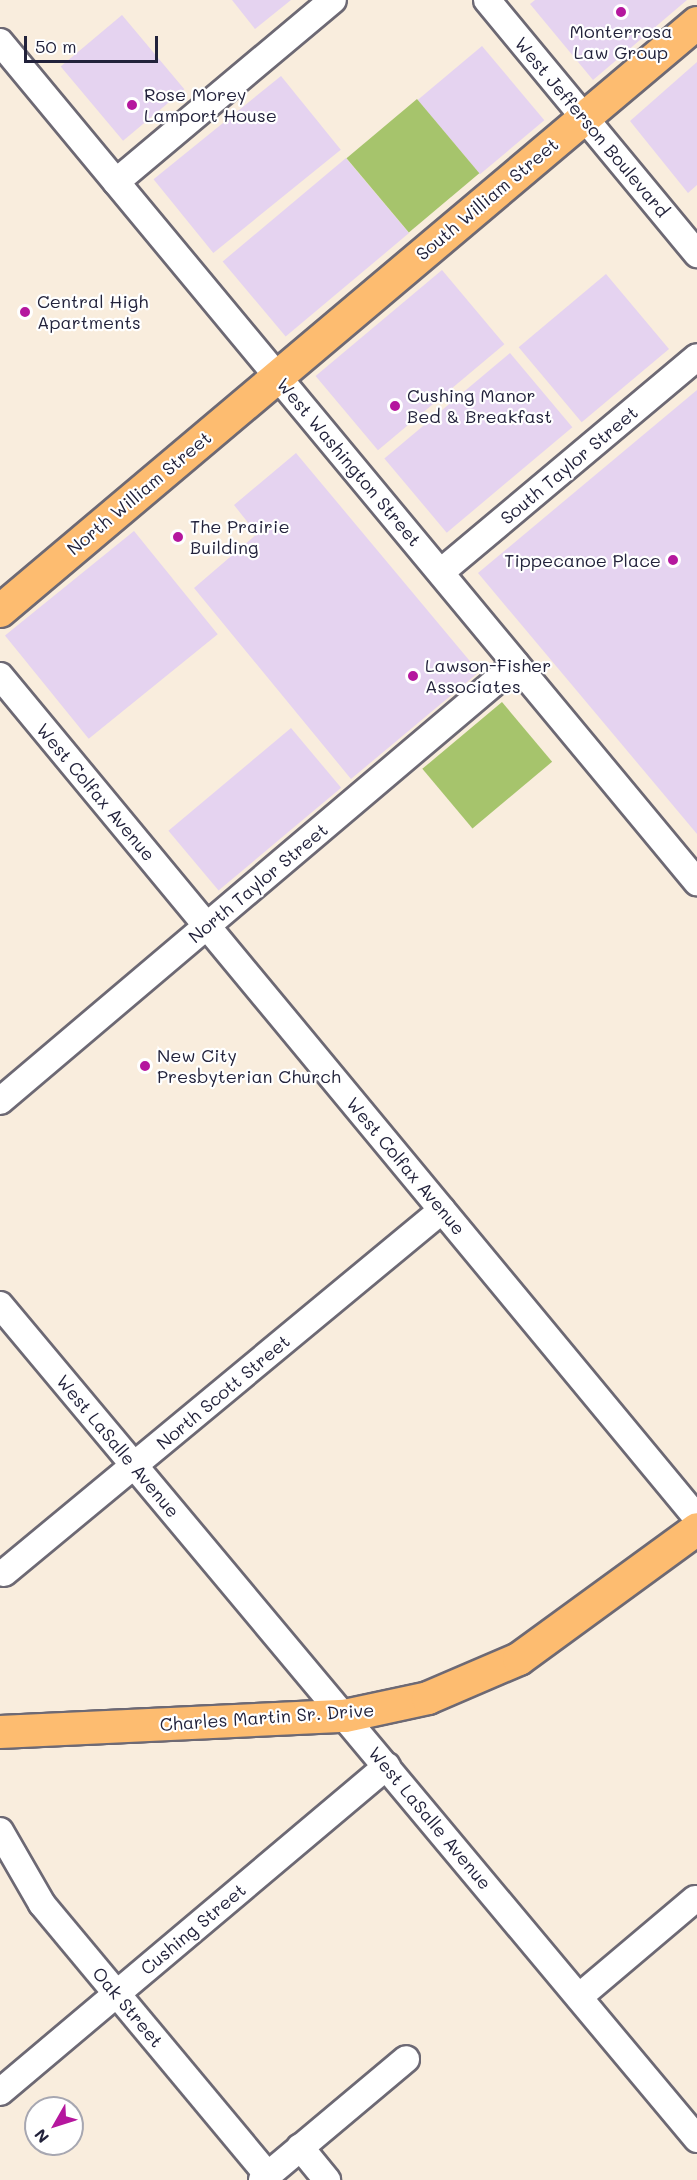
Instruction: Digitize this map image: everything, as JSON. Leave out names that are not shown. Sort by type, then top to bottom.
[{"type":"main road","name":"South William Street","points":[[278,375],[697,23]]},
{"type":"main road","name":"North William Street","points":[[0,611],[278,375]]},
{"type":"main road","name":"Charles Martin Sr. Drive","points":[[0,1732],[345,1716],[428,1698],[497,1671],[587,1614],[697,1529]]},
{"type":"street","points":[[116,182],[333,0]]},
{"type":"street","name":"West Jefferson Boulevard","points":[[487,0],[697,254]]},
{"type":"street","name":"West Washington Street","points":[[0,42],[697,882]]},
{"type":"street","name":"South Taylor Street","points":[[441,572],[697,357]]},
{"type":"street","name":"North Taylor Street","points":[[0,1101],[516,664]]},
{"type":"street","name":"West Colfax Avenue","points":[[0,676],[697,1518]]},
{"type":"street","name":"North Scott Street","points":[[4,1573],[442,1210]]},
{"type":"street","name":"West LaSalle Avenue","points":[[0,1305],[697,2139]]},
{"type":"street","name":"Cushing Street","points":[[0,2092],[387,1766]]},
{"type":"street","name":"Oak Street","points":[[0,1831],[42,1904],[265,2178]]},
{"type":"street","points":[[579,1997],[695,1899]]},
{"type":"street","points":[[265,2178],[406,2059]]},
{"type":"street","points":[[300,2147],[327,2180]]},
{"type":"shaded area","points":[[232,0],[291,0],[255,29]]},
{"type":"shaded area","points":[[535,0],[687,0],[593,80],[530,4]]},
{"type":"shaded area","points":[[122,15],[184,89],[123,141],[61,66]]},
{"type":"shaded area","points":[[482,46],[544,120],[480,174],[418,100]]},
{"type":"shaded area","points":[[697,62],[697,185],[688,193],[630,121]]},
{"type":"shaded area","points":[[281,76],[341,150],[213,253],[154,179]]},
{"type":"shaded area","points":[[346,158],[409,233],[286,337],[223,261]]},
{"type":"shaded area","points":[[442,270],[504,344],[378,450],[316,376]]},
{"type":"shaded area","points":[[606,274],[669,349],[582,422],[519,347]]},
{"type":"shaded area","points":[[510,353],[572,427],[447,533],[384,458]]},
{"type":"shaded area","points":[[697,390],[697,834],[478,573]]},
{"type":"shaded area","points":[[296,453],[479,672],[351,779],[194,588],[257,534],[234,505]]},
{"type":"shaded area","points":[[134,531],[218,634],[89,739],[5,635]]},
{"type":"shaded area","points":[[291,728],[341,788],[219,891],[168,831]]},
{"type":"green space","points":[[417,99],[479,173],[409,232],[347,158]]},
{"type":"green space","points":[[502,702],[552,762],[472,829],[422,769]]},
{"type":"place","name":"Monterrosa Law Group","points":[[621,12]]},
{"type":"place","name":"Rose Morey Lamport House","points":[[132,105]]},
{"type":"place","name":"Central High Apartments","points":[[25,312]]},
{"type":"place","name":"Cushing Manor Bed & Breakfast","points":[[395,406]]},
{"type":"place","name":"The Prairie Building","points":[[178,537]]},
{"type":"place","name":"Tippecanoe Place","points":[[673,560]]},
{"type":"place","name":"Lawson-Fisher Associates","points":[[413,676]]},
{"type":"place","name":"New City Presbyterian Church","points":[[145,1066]]}]
